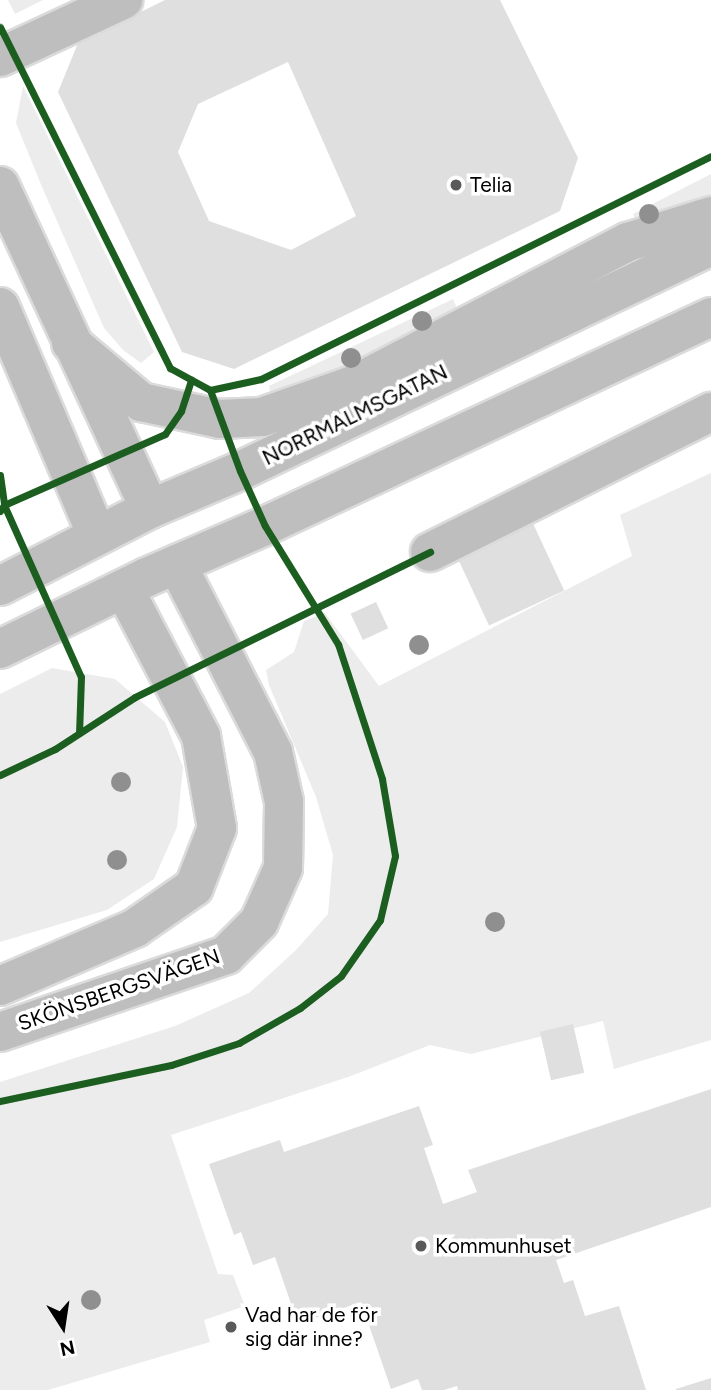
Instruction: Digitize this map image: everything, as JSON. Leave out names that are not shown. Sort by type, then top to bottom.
[{"type":"main road","points":[[0,57],[123,0]]},
{"type":"main road","points":[[0,186],[150,509]]},
{"type":"main road","points":[[71,343],[141,402],[220,419],[262,417],[354,385],[628,242],[711,216]]},
{"type":"main road","name":"NORRMALMSGATAN","points":[[0,586],[150,509],[240,471],[711,246]]},
{"type":"main road","points":[[0,307],[97,535]]},
{"type":"main road","points":[[0,649],[177,564],[265,526],[711,317]]},
{"type":"main road","points":[[430,552],[711,412]]},
{"type":"main road","name":"SKÖNSBERGSVÄGEN","points":[[0,1032],[226,955],[259,922],[283,868],[284,802],[273,752],[150,509]]},
{"type":"main road","name":"SKÖNSBERGSVÄGEN","points":[[0,986],[135,928],[194,887],[217,828],[201,737],[97,535]]},
{"type":"shaded area","points":[[8,0],[43,0],[15,14]]},
{"type":"shaded area","points":[[23,86],[154,352],[141,363],[123,350],[104,328],[42,187],[16,123]]},
{"type":"shaded area","points":[[711,174],[711,200],[639,227],[633,214]]},
{"type":"shaded area","points":[[453,299],[460,315],[323,380],[271,396],[269,386]]},
{"type":"shaded area","points":[[711,473],[711,1040],[614,1069],[603,1021],[471,1054],[430,1045],[351,1076],[171,1135],[218,1274],[233,1275],[245,1306],[204,1320],[210,1342],[48,1390],[0,1390],[0,1082],[175,1026],[249,993],[296,950],[328,914],[333,855],[316,797],[269,685],[266,670],[294,652],[304,621],[325,613],[379,686],[632,556],[620,515]]},
{"type":"shaded area","points":[[52,668],[115,679],[165,722],[183,767],[177,827],[154,879],[107,910],[0,942],[0,694]]},
{"type":"building","name":"Telia","points":[[165,0],[500,0],[578,158],[560,211],[234,369],[182,352],[58,92],[78,43]],"holes":[[[288,62],[356,216],[291,250],[209,221],[178,152],[198,104]]]},
{"type":"building","points":[[530,517],[564,590],[489,625],[455,552]]},
{"type":"building","points":[[376,602],[388,628],[363,640],[351,614]]},
{"type":"building","points":[[573,1024],[584,1073],[551,1080],[540,1032]]},
{"type":"building","name":"Kommunhuset","points":[[711,1089],[711,1207],[556,1260],[564,1283],[573,1280],[585,1316],[619,1306],[646,1390],[458,1390],[457,1386],[444,1390],[422,1390],[418,1379],[391,1389],[361,1302],[298,1324],[275,1257],[253,1265],[241,1232],[234,1235],[209,1164],[280,1140],[284,1152],[419,1106],[433,1145],[424,1148],[443,1204],[477,1192],[468,1170]]},
{"type":"building","points":[[711,1378],[711,1390],[676,1390],[676,1389]]},
{"type":"cycle path","points":[[0,27],[170,368],[210,390],[240,471],[265,526],[338,644],[382,779],[395,856],[380,920],[341,976],[300,1008],[239,1043],[171,1065],[0,1101]]},
{"type":"cycle path","points":[[210,390],[261,379],[711,156]]},
{"type":"cycle path","points":[[0,511],[4,505],[165,434],[181,411],[191,380]]},
{"type":"cycle path","points":[[0,475],[4,505],[81,677],[79,733]]},
{"type":"cycle path","points":[[0,775],[55,749],[135,697],[430,552]]},
{"type":"place","name":"Telia","points":[[456,185]]},
{"type":"place","name":"Kommunhuset","points":[[421,1246]]},
{"type":"place","name":"Vad har de för sig där inne?","points":[[231,1327]]}]
